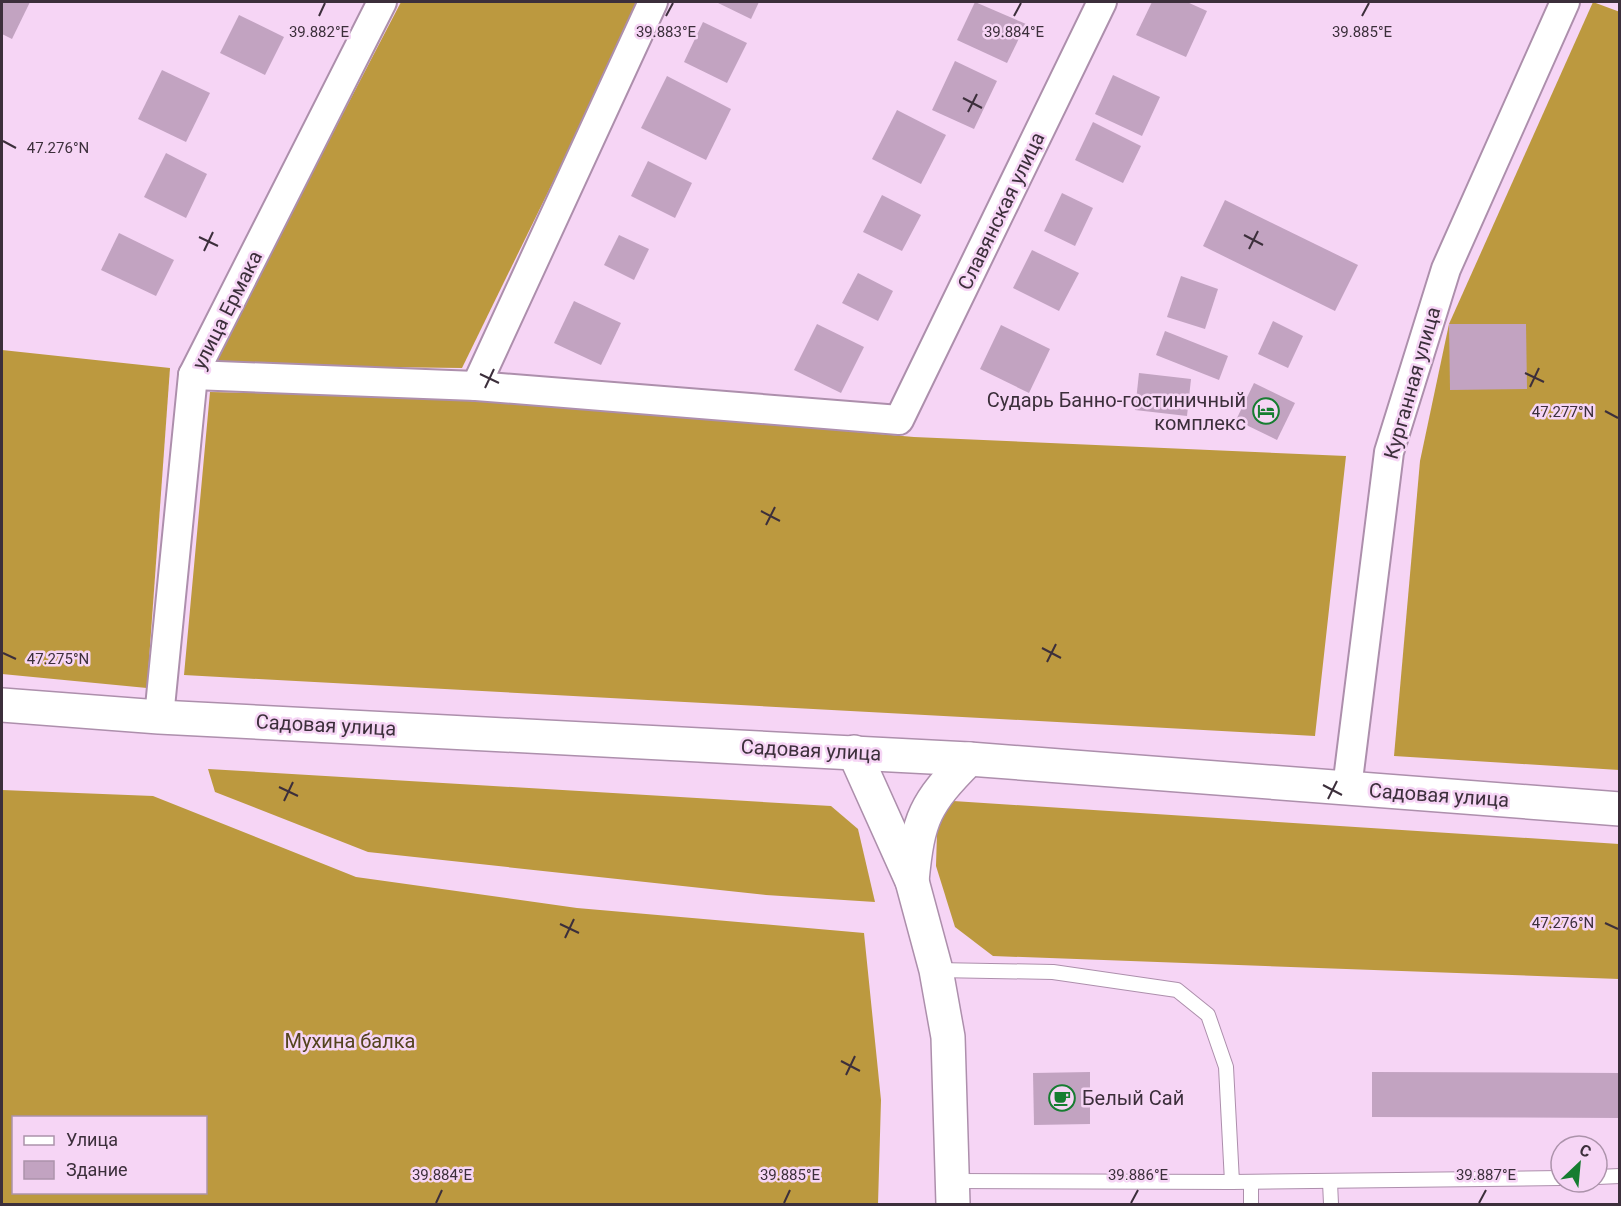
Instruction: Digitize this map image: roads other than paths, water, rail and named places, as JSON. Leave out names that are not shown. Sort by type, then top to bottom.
[{"type":"main road","name":"Садовая улица","points":[[2,705],[159,717],[969,759],[1620,809]]},
{"type":"main road","points":[[854,752],[912,881],[936,969],[948,1037],[953,1193]]},
{"type":"main road","points":[[912,881],[915,846],[924,815],[939,790],[969,759]]},
{"type":"street","name":"улица Ермака","points":[[159,717],[193,375],[382,2]]},
{"type":"street","points":[[193,375],[476,386],[653,2]]},
{"type":"street","name":"Славянская улица","points":[[476,386],[899,420],[1102,2]]},
{"type":"street","name":"Курганная улица","points":[[1347,788],[1389,452],[1446,269],[1565,2]]},
{"type":"lane","points":[[936,969],[1053,972],[1177,990],[1208,1015],[1226,1066],[1232,1182]]},
{"type":"lane","points":[[953,1193],[1232,1182],[1549,1178]]},
{"type":"lane","points":[[1251,1182],[1251,1204]]},
{"type":"lane","points":[[1330,1182],[1331,1204]]},
{"type":"place","name":"Сударь Банно-гостиничный комплекс","points":[[1266,411]]},
{"type":"place","name":"Белый Сай","points":[[1062,1098]]},
{"type":"park label","name":"Мухина балка","points":[[350,1041]]}]
